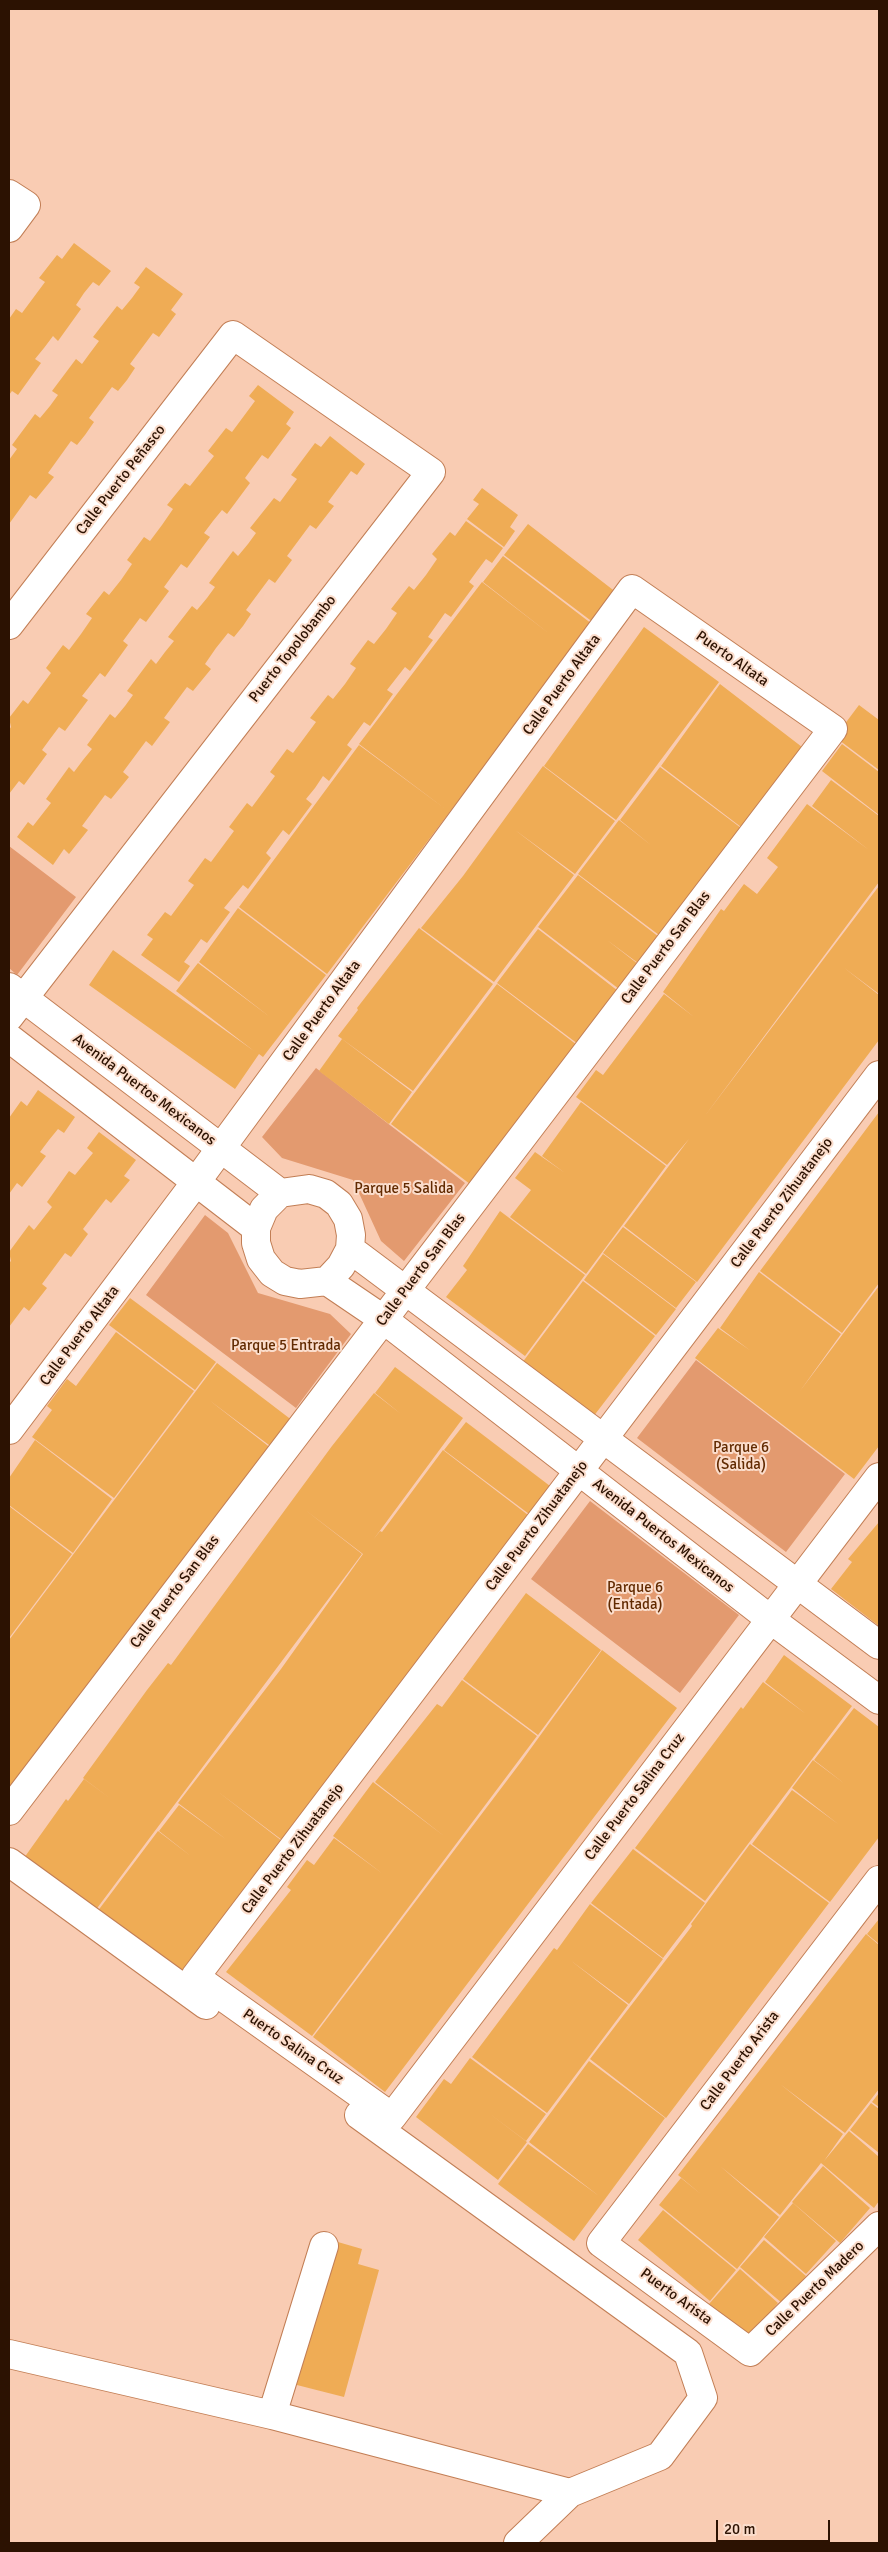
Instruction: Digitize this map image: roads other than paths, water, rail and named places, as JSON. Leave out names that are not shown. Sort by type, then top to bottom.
[{"type":"street","points":[[9,228],[18,200]]},
{"type":"street","name":"Calle Puerto Peñasco","points":[[9,625],[233,335]]},
{"type":"street","name":"Puerto Topolobambo","points":[[13,1001],[430,472],[233,335]]},
{"type":"street","name":"Puerto Altata","points":[[632,589],[833,730]]},
{"type":"street","name":"Calle Puerto Altata","points":[[9,1430],[196,1182],[632,589]]},
{"type":"street","name":"Calle Puerto San Blas","points":[[9,1811],[833,730]]},
{"type":"street","name":"Avenida Puertos Mexicanos","points":[[13,1001],[221,1148],[280,1193]]},
{"type":"street","points":[[9,1038],[256,1228]]},
{"type":"street","name":"Calle Puerto Zihuatanejo","points":[[195,1978],[879,1075]]},
{"type":"street","points":[[309,1189],[326,1194],[339,1204],[348,1219],[351,1236],[350,1249],[341,1266],[327,1281],[300,1284],[285,1281],[272,1273],[261,1259],[256,1243],[256,1228],[264,1209],[280,1193],[309,1189]]},
{"type":"street","points":[[350,1249],[406,1289],[879,1645]]},
{"type":"street","name":"Avenida Puertos Mexicanos","points":[[327,1281],[383,1319],[770,1619],[879,1700]]},
{"type":"street","name":"Calle Puerto Salina Cruz","points":[[392,2117],[879,1477]]},
{"type":"street","points":[[9,1862],[688,2353],[703,2398],[660,2456],[570,2493],[518,2543]]},
{"type":"street","name":"Calle Puerto Arista","points":[[601,2243],[879,1880]]},
{"type":"street","name":"Puerto Salina Cruz","points":[[195,1978],[392,2117]]},
{"type":"street","name":"Calle Puerto Madero","points":[[750,2352],[879,2226]]},
{"type":"street","name":"Puerto Arista","points":[[601,2243],[750,2352]]},
{"type":"street","points":[[272,2415],[324,2246]]},
{"type":"street","points":[[9,2354],[272,2415],[570,2493]]},
{"type":"park label","name":"Parque 5 Salida","points":[[404,1189]]},
{"type":"park label","name":"Parque 5 Entrada","points":[[286,1346]]},
{"type":"park label","name":"Parque 6 (Salida)","points":[[741,1456]]},
{"type":"park label","name":"Parque 6 (Entada)","points":[[635,1596]]}]
